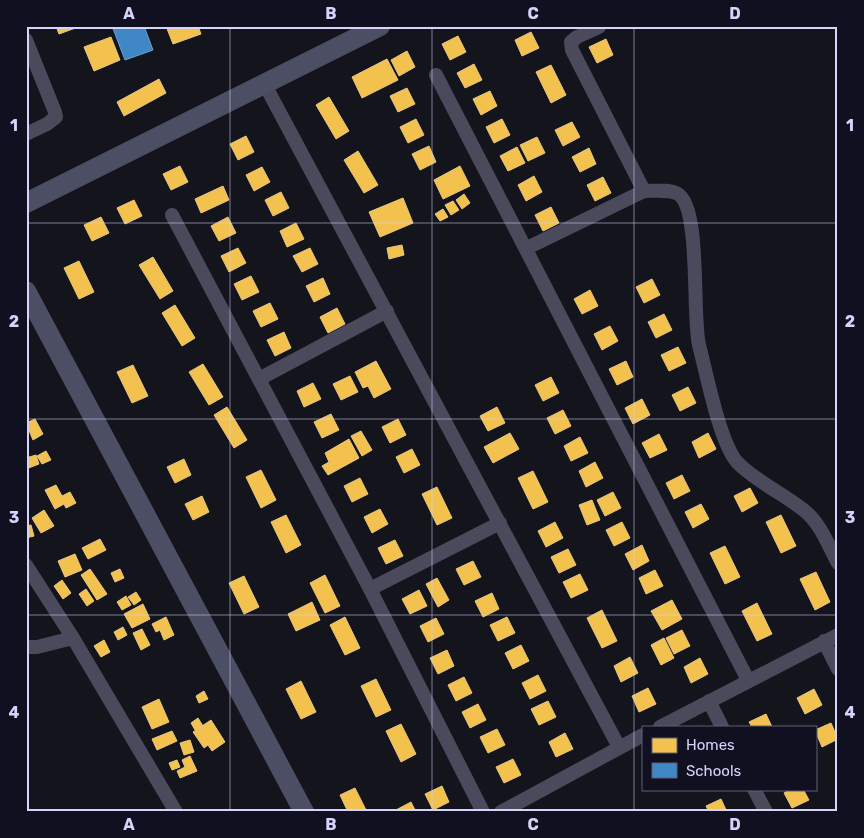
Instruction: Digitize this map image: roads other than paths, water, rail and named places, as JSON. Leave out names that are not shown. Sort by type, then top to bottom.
[{"type":"street","points":[[26,203],[380,26]]},
{"type":"street","points":[[598,27],[571,42],[572,50],[644,191]]},
{"type":"street","points":[[26,40],[56,112],[56,117],[47,124],[26,134]]},
{"type":"street","points":[[436,75],[527,248],[748,680]]},
{"type":"street","points":[[264,83],[620,747]]},
{"type":"street","points":[[527,248],[644,191],[670,191],[679,194],[687,205],[695,255],[699,342],[724,438],[737,463],[806,512],[817,525],[838,563]]},
{"type":"street","points":[[172,215],[370,590],[483,812]]},
{"type":"street","points":[[26,291],[304,812]]},
{"type":"street","points":[[259,379],[387,311]]},
{"type":"street","points":[[370,590],[500,523]]},
{"type":"street","points":[[26,565],[73,638],[176,812]]},
{"type":"street","points":[[662,726],[838,635]]},
{"type":"street","points":[[26,646],[37,646],[73,638]]},
{"type":"street","points":[[824,642],[838,669]]},
{"type":"street","points":[[709,701],[722,726]]},
{"type":"street","points":[[501,812],[642,736]]},
{"type":"street","points":[[755,790],[766,812]]}]
